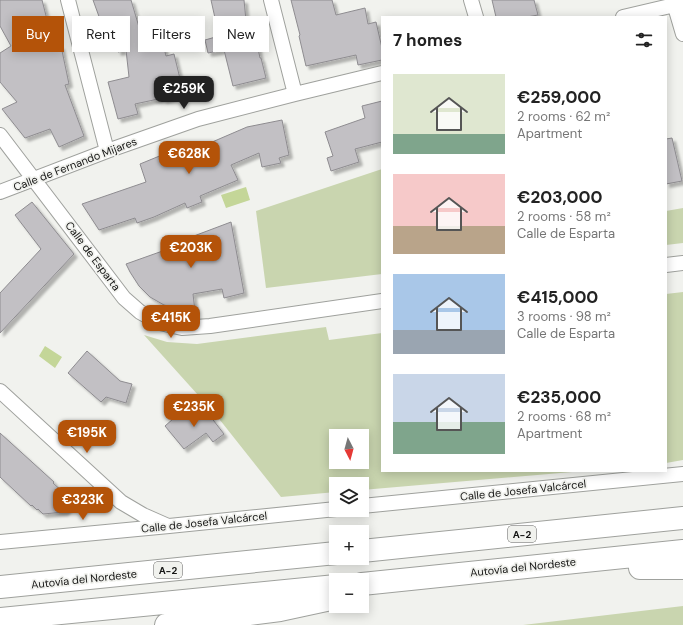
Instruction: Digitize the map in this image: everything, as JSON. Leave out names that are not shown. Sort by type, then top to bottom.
[{"type":"highway","name":"A-2","points":[[369,550],[683,518]]},
{"type":"highway","name":"Autovía del Nordeste","points":[[369,583],[683,551]]},
{"type":"highway","name":"Autovía del Nordeste","points":[[0,587],[329,554]]},
{"type":"highway","points":[[487,571],[683,568]]},
{"type":"highway","points":[[369,591],[440,576]]},
{"type":"highway","points":[[0,619],[329,587]]},
{"type":"highway","points":[[166,625],[280,610],[329,600]]},
{"type":"street","points":[[68,0],[108,151]]},
{"type":"street","points":[[271,0],[295,94]]},
{"type":"street","points":[[471,0],[476,16]]},
{"type":"street","points":[[627,16],[677,3],[683,34]]},
{"type":"street","name":"Calle de Fernando Mijares","points":[[0,192],[198,119],[381,73]]},
{"type":"street","name":"Calle de Esparta","points":[[0,136],[124,298],[140,312],[160,323],[182,328],[210,326],[381,301]]},
{"type":"street","points":[[667,264],[683,262]]},
{"type":"street","points":[[0,391],[121,502],[143,515],[168,526]]},
{"type":"street","name":"Calle de Josefa Valcárcel","points":[[369,505],[683,474]]},
{"type":"street","name":"Calle de Josefa Valcárcel","points":[[0,542],[329,510]]},
{"type":"shaded area","points":[[381,169],[381,274],[266,288],[256,211]]},
{"type":"shaded area","points":[[246,187],[250,200],[226,208],[221,195]]},
{"type":"shaded area","points":[[683,208],[683,243],[667,245],[667,211]]},
{"type":"shaded area","points":[[683,292],[683,460],[667,463],[667,294]]},
{"type":"shaded area","points":[[326,327],[329,340],[381,333],[381,472],[572,472],[369,489],[369,477],[329,477],[329,493],[281,497],[216,415],[144,335],[167,342],[197,344]]},
{"type":"shaded area","points":[[45,346],[62,357],[55,368],[39,356]]},
{"type":"shaded area","points":[[683,606],[683,625],[523,625]]},
{"type":"building","points":[[0,0],[42,0],[46,16],[12,16],[12,52],[62,52],[69,84],[65,85],[84,136],[59,147],[50,129],[25,138],[2,109],[17,102],[0,82],[0,53],[11,46],[0,26]]},
{"type":"building","points":[[93,0],[131,0],[138,24],[138,52],[165,52],[166,56],[174,54],[184,95],[135,104],[138,114],[118,119],[108,82],[129,77],[126,52],[130,52],[130,16],[99,16]]},
{"type":"building","points":[[211,0],[244,0],[246,16],[215,16]]},
{"type":"building","points":[[291,0],[332,0],[336,15],[365,8],[368,24],[376,22],[381,44],[381,60],[358,65],[356,55],[306,66]]},
{"type":"building","points":[[492,0],[534,0],[538,15],[532,16],[496,16]]},
{"type":"building","points":[[213,38],[213,52],[208,53],[205,40]]},
{"type":"building","points":[[224,52],[259,52],[266,78],[233,86]]},
{"type":"building","points":[[381,101],[381,142],[355,149],[359,162],[331,171],[327,158],[333,156],[325,132],[365,118],[362,106]]},
{"type":"building","points":[[282,120],[289,155],[279,158],[281,163],[262,167],[259,153],[231,165],[238,180],[200,196],[202,202],[187,208],[185,203],[137,223],[135,218],[99,230],[82,204],[146,182],[140,164],[179,148],[182,155],[247,127]]},
{"type":"building","points":[[672,138],[682,181],[667,184],[667,139]]},
{"type":"building","points":[[32,202],[74,254],[0,333],[0,293],[41,249],[15,215]]},
{"type":"building","points":[[231,222],[244,293],[224,298],[222,289],[193,294],[195,311],[182,310],[164,305],[150,297],[139,286],[126,264],[171,248],[170,245]]},
{"type":"building","points":[[87,351],[120,381],[132,384],[126,403],[106,397],[101,402],[68,373]]},
{"type":"building","points":[[203,407],[224,434],[213,442],[206,433],[184,449],[165,426],[182,411],[188,417]]},
{"type":"building","points":[[0,433],[74,502],[65,512],[43,514],[32,505],[31,506],[0,477]]}]
